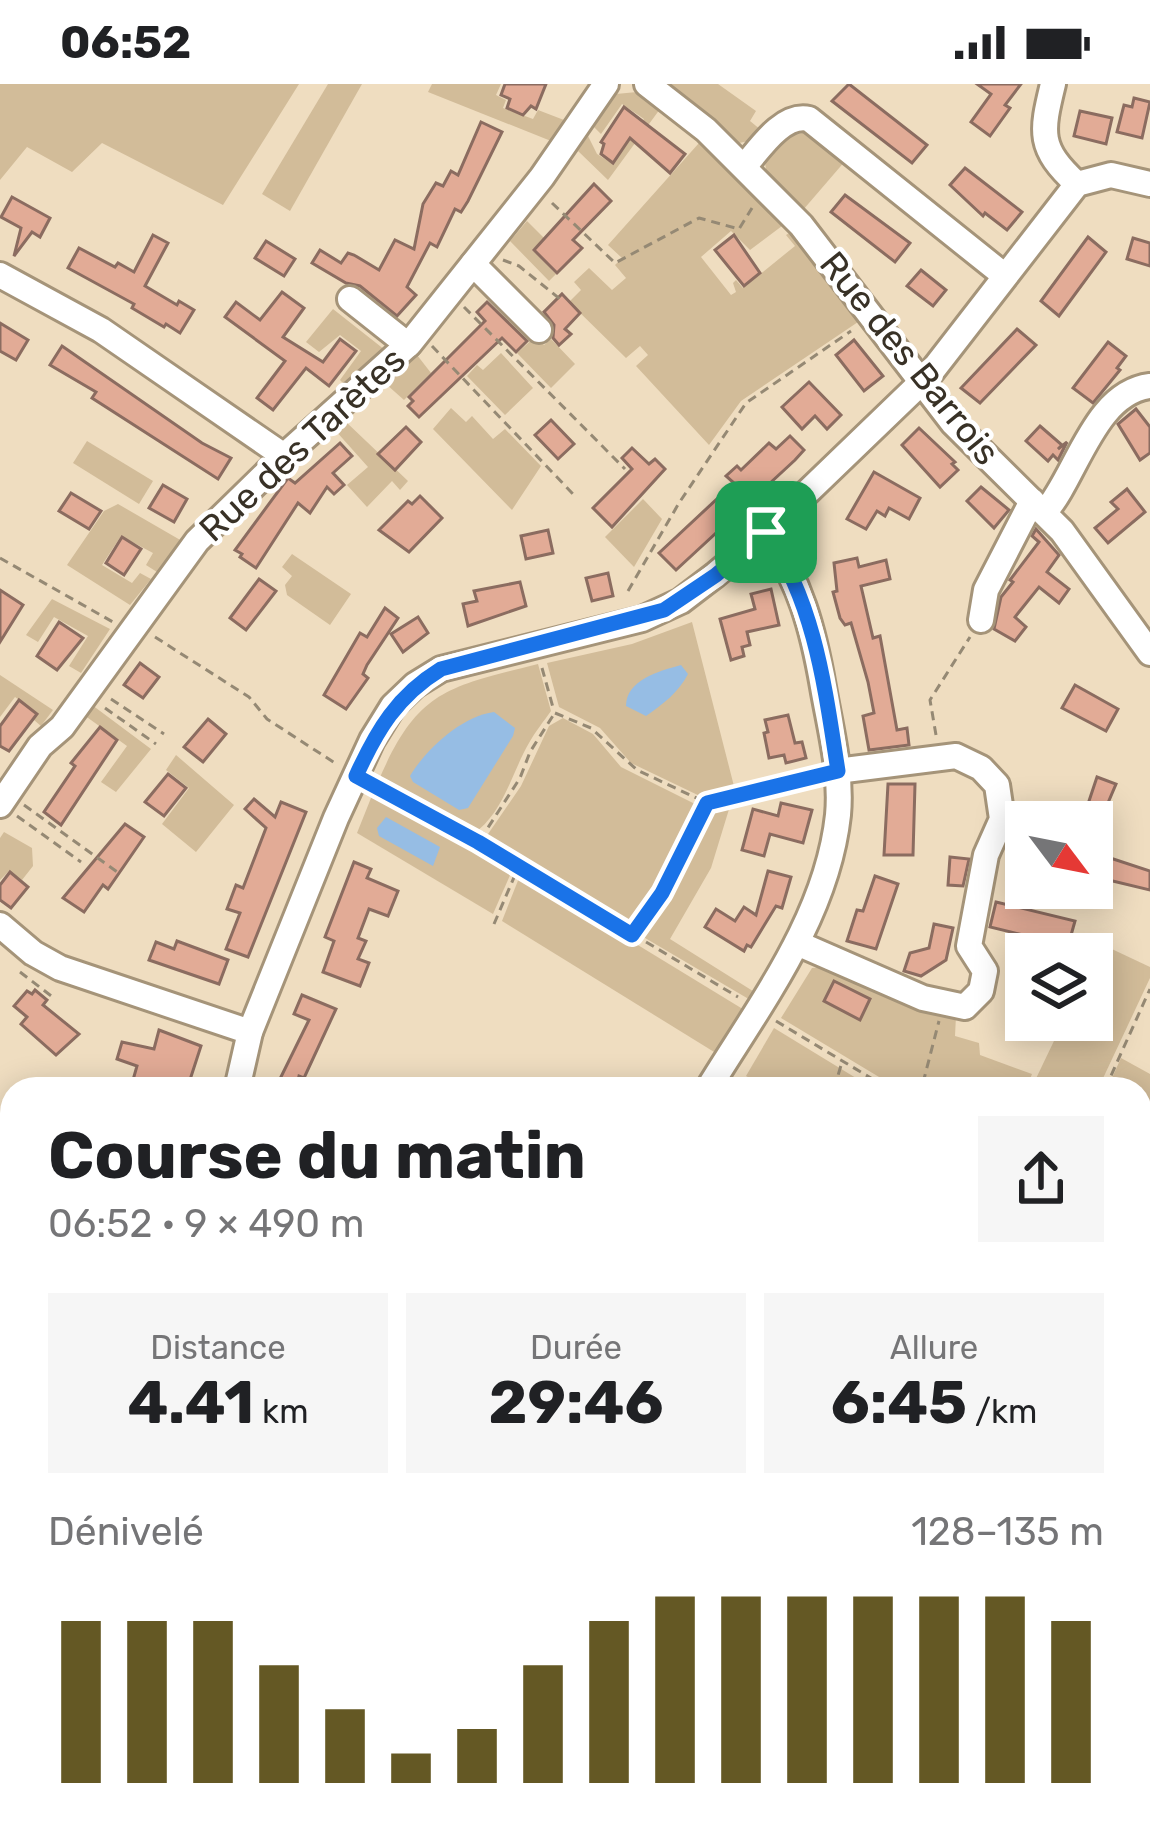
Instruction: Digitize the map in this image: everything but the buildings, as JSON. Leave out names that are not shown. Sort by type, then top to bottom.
[{"type":"street","name":"Rue des Tarètes","points":[[3,801],[196,541],[413,339],[542,177],[606,84]]},
{"type":"street","name":"Rue des Barrois","points":[[647,84],[744,166],[814,241],[953,423],[1039,507],[1150,653]]},
{"type":"street","points":[[1053,84],[1043,139],[1052,158],[1077,184]]},
{"type":"street","points":[[744,166],[788,120],[809,119],[1005,276]]},
{"type":"street","points":[[240,1077],[250,1032],[356,776],[393,706],[415,685],[461,661],[664,610],[716,575],[922,382],[1077,184],[1111,176],[1150,184]]},
{"type":"street","points":[[480,256],[538,330]]},
{"type":"street","points":[[0,275],[117,341],[284,456]]},
{"type":"street","points":[[350,299],[413,339]]},
{"type":"street","points":[[981,620],[986,590],[1039,507],[1112,406],[1134,388],[1150,386]]},
{"type":"street","points":[[715,1077],[797,943],[825,872],[838,816],[838,771],[806,604],[787,562],[766,532]]},
{"type":"street","points":[[797,943],[923,998],[964,1007],[981,991],[985,971],[969,946],[986,855],[1002,819],[997,785],[981,768],[956,756],[838,771]]},
{"type":"street","points":[[0,925],[60,968],[250,1032]]},
{"type":"path","points":[[542,193],[615,262],[699,218],[740,229],[754,202]]},
{"type":"path","points":[[480,256],[519,266],[560,298]]},
{"type":"path","points":[[450,293],[625,469]]},
{"type":"path","points":[[628,591],[746,403],[862,323]]},
{"type":"path","points":[[413,339],[573,494]]},
{"type":"path","points":[[0,558],[128,632],[153,636],[249,697],[267,719],[356,776],[478,842],[870,1077]]},
{"type":"path","points":[[940,758],[930,700],[981,620]]},
{"type":"path","points":[[478,842],[555,712],[535,646]]},
{"type":"path","points":[[87,689],[164,734]]},
{"type":"path","points":[[87,689],[156,744]]},
{"type":"path","points":[[555,712],[591,728],[637,770],[707,803],[838,771]]},
{"type":"path","points":[[3,801],[80,862]]},
{"type":"path","points":[[3,801],[120,874]]},
{"type":"path","points":[[632,935],[662,893],[707,803]]},
{"type":"path","points":[[494,925],[519,867]]},
{"type":"path","points":[[18,970],[54,998]]},
{"type":"path","points":[[1110,1077],[1150,989]]},
{"type":"path","points":[[925,1077],[944,1002]]},
{"type":"path","points":[[837,1077],[842,1060]]},
{"type":"shaded area","points":[[0,84],[299,84],[223,205],[102,143],[72,172],[27,147],[0,180]]},
{"type":"shaded area","points":[[328,84],[362,84],[290,211],[262,194]]},
{"type":"shaded area","points":[[432,84],[501,84],[496,95],[506,100],[503,108],[533,119],[538,110],[564,120],[551,141],[428,92]]},
{"type":"shaded area","points":[[668,84],[718,84],[756,111],[750,121],[761,130],[754,140],[739,143]]},
{"type":"shaded area","points":[[637,92],[660,109],[608,180],[578,151],[588,136],[597,154],[613,164],[644,119],[622,104],[601,134],[594,127],[616,94]]},
{"type":"shaded area","points":[[807,132],[846,160],[803,210],[767,175],[765,163],[784,138]]},
{"type":"shaded area","points":[[699,143],[782,226],[750,250],[731,231],[701,257],[731,295],[736,292],[736,280],[743,288],[795,246],[786,235],[791,232],[858,322],[741,401],[709,445],[636,366],[648,355],[640,346],[626,358],[569,302],[581,290],[574,282],[589,268],[612,290],[626,278],[615,265],[622,258],[608,245]]},
{"type":"shaded area","points":[[527,221],[544,238],[532,250],[556,274],[549,281],[510,241]]},
{"type":"shaded area","points":[[333,309],[385,350],[345,385],[340,380],[361,351],[340,335],[319,352],[306,342]]},
{"type":"shaded area","points":[[536,336],[544,345],[551,339],[575,364],[551,388],[517,353]]},
{"type":"shaded area","points":[[501,353],[533,388],[505,415],[467,376],[477,365],[483,370]]},
{"type":"shaded area","points":[[417,355],[431,373],[404,400],[386,384]]},
{"type":"shaded area","points":[[451,408],[466,422],[472,416],[493,439],[505,429],[541,466],[512,510],[433,429]]},
{"type":"shaded area","points":[[345,421],[408,481],[400,490],[392,481],[367,507],[347,485],[368,467],[335,430]]},
{"type":"shaded area","points":[[87,441],[153,481],[139,504],[73,463]]},
{"type":"shaded area","points":[[643,499],[662,519],[634,567],[605,537]]},
{"type":"shaded area","points":[[118,504],[182,541],[157,572],[146,565],[153,553],[121,536],[102,565],[132,583],[140,573],[151,579],[130,605],[67,565],[104,511]]},
{"type":"shaded area","points":[[292,554],[351,594],[330,625],[287,595],[285,585],[292,576],[282,567]]},
{"type":"shaded area","points":[[52,599],[110,629],[81,673],[69,666],[88,636],[54,617],[38,642],[26,635]]},
{"type":"shaded area","points":[[692,622],[736,794],[704,798],[631,763],[600,728],[559,707],[547,663],[632,644]]},
{"type":"shaded area","points":[[538,664],[551,711],[492,816],[472,835],[378,782],[407,728],[438,697],[480,679]]},
{"type":"shaded area","points":[[0,675],[53,710],[41,726],[34,720],[38,714],[15,697],[0,717]]},
{"type":"shaded area","points":[[92,705],[151,749],[116,792],[101,782],[127,746],[84,715]]},
{"type":"shaded area","points":[[563,718],[593,734],[621,767],[697,805],[663,881],[631,930],[488,840],[521,786],[549,726]]},
{"type":"shaded area","points":[[176,755],[234,805],[196,852],[162,824],[189,788],[166,770]]},
{"type":"shaded area","points":[[373,793],[509,868],[493,914],[357,833]]},
{"type":"shaded area","points":[[730,806],[711,868],[670,939],[756,993],[752,1001],[640,935],[673,883],[707,810]]},
{"type":"shaded area","points":[[4,832],[32,848],[33,866],[22,880],[9,871],[0,880]]},
{"type":"shaded area","points":[[519,878],[528,878],[746,1011],[719,1055],[502,921]]},
{"type":"shaded area","points":[[1113,950],[1150,967],[1150,978],[1104,1077],[1037,1077],[1054,1041],[1113,1041]]},
{"type":"shaded area","points":[[836,966],[956,1016],[955,1036],[979,1043],[980,1055],[1031,1077],[879,1077],[781,1018],[812,968]]},
{"type":"shaded area","points":[[774,1028],[854,1077],[748,1077]]},
{"type":"shaded area","points":[[1121,1058],[1150,1074],[1150,1077],[1112,1077]]},
{"type":"water","points":[[681,665],[688,674],[646,716],[626,706],[638,683]]},
{"type":"water","points":[[494,712],[515,728],[513,736],[468,808],[459,810],[413,782],[410,776],[417,766],[446,735]]},
{"type":"water","points":[[386,817],[440,847],[433,866],[379,836],[377,828]]},
{"type":"route","points":[[766,532],[787,562],[806,604],[838,771],[707,803],[673,874],[632,935],[478,842],[356,776],[393,706],[441,669],[664,610],[716,575],[766,532]]}]
